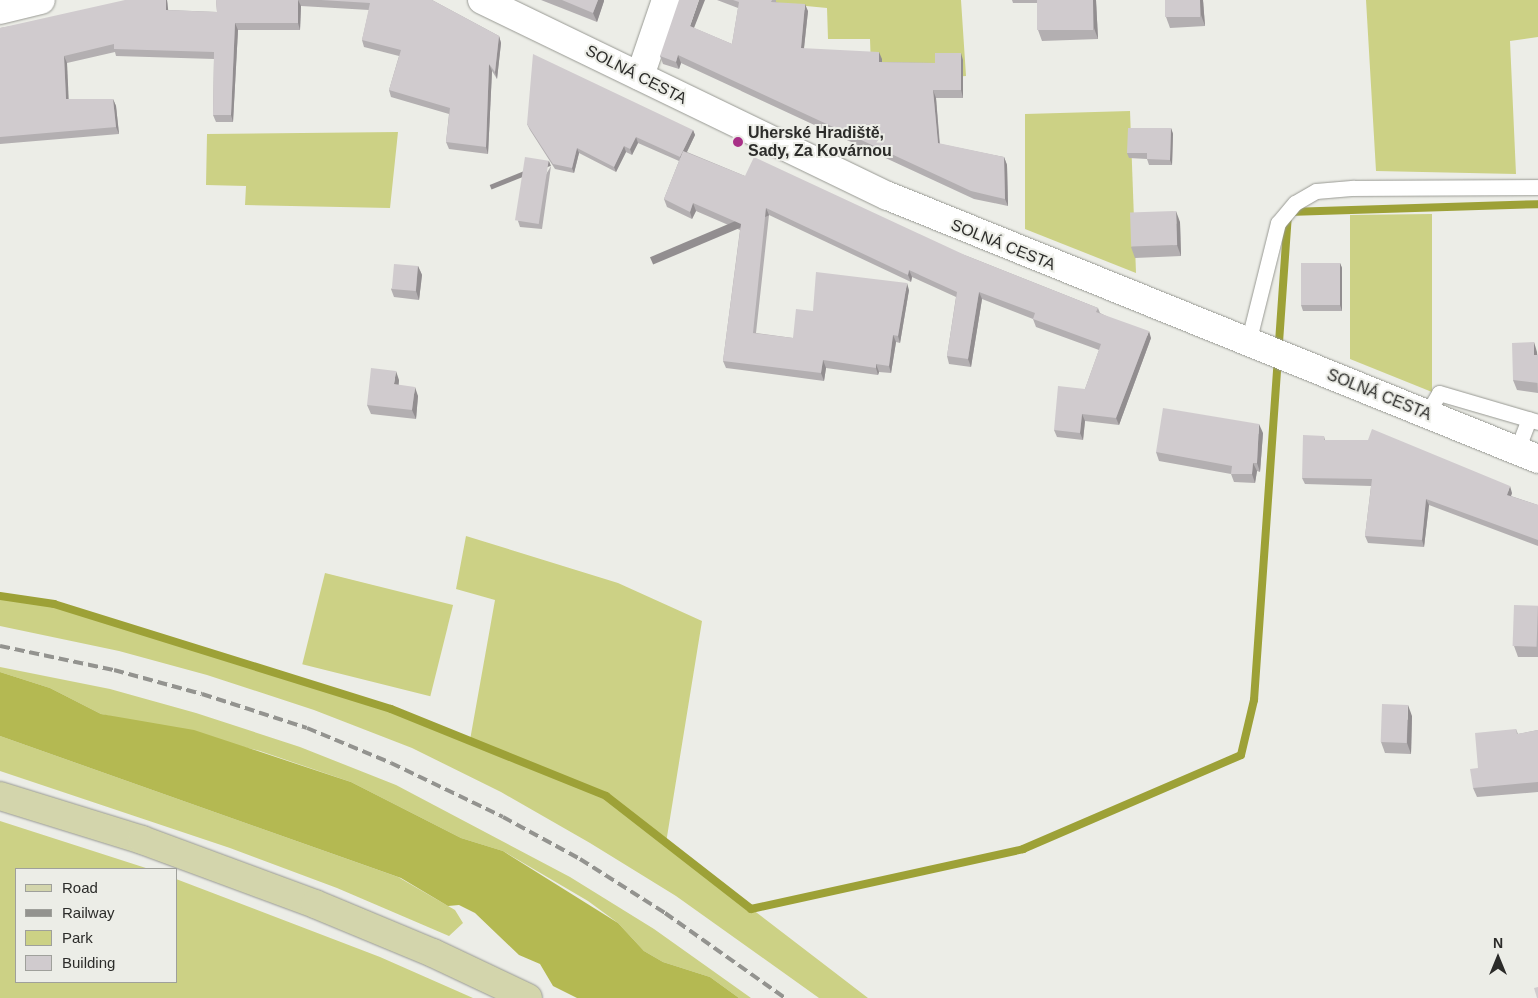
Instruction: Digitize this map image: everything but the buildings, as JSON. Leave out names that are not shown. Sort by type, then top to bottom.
[{"type":"main road","points":[[0,796],[142,840],[307,900],[432,953],[528,998]]},
{"type":"street","points":[[0,10],[41,0]]},
{"type":"street","name":"SOLNÁ CESTA","points":[[482,0],[888,196],[1528,455]]},
{"type":"street","points":[[640,76],[666,0]]},
{"type":"lane","points":[[1248,343],[1278,223],[1294,203],[1316,191],[1354,188],[1538,187]]},
{"type":"lane","points":[[1427,414],[1439,393],[1534,420],[1528,455]]},
{"type":"green space","points":[[744,0],[961,0],[966,76],[916,80],[871,67],[870,39],[828,39],[827,8]]},
{"type":"green space","points":[[1366,0],[1538,0],[1538,37],[1510,41],[1516,174],[1376,171]]},
{"type":"green space","points":[[1130,111],[1136,273],[1025,229],[1025,114]]},
{"type":"green space","points":[[398,132],[390,208],[245,205],[246,186],[206,185],[207,134]]},
{"type":"green space","points":[[1432,214],[1432,392],[1350,359],[1350,215]]},
{"type":"green space","points":[[466,536],[618,583],[702,621],[666,843],[868,998],[819,998],[676,896],[590,843],[501,792],[412,748],[314,710],[207,675],[119,651],[0,626],[0,593],[54,604],[391,709],[470,740],[495,600],[456,589]]},
{"type":"green space","points":[[325,573],[453,605],[430,696],[302,664]]},
{"type":"green space","points":[[0,667],[110,689],[196,713],[300,747],[396,785],[570,877],[654,929],[751,998],[739,998],[710,977],[663,962],[644,951],[618,923],[588,901],[503,851],[461,838],[351,782],[260,751],[101,714],[50,688],[0,672]]},
{"type":"green space","points":[[0,672],[50,688],[101,714],[194,730],[351,782],[461,838],[503,851],[618,923],[644,951],[663,962],[710,977],[739,998],[577,998],[553,986],[540,964],[519,955],[475,913],[459,905],[448,906],[401,878],[0,736]]},
{"type":"green space","points":[[0,736],[398,877],[455,910],[463,923],[449,936],[337,888],[230,848],[0,771]]},
{"type":"green space","points":[[0,821],[146,868],[15,868],[15,983],[178,983],[178,880],[380,957],[473,998],[0,998]]},
{"type":"waterway","points":[[0,596],[54,604],[391,709],[606,796],[751,909],[1023,849],[1241,755],[1254,700],[1288,212],[1538,204]]},
{"type":"railway","points":[[0,646],[114,670],[202,694],[307,728],[391,763],[503,817],[580,859],[665,913],[785,998]]},
{"type":"place","name":"Uherské Hradiště, Sady, Za Kovárnou","points":[[738,142]]}]
